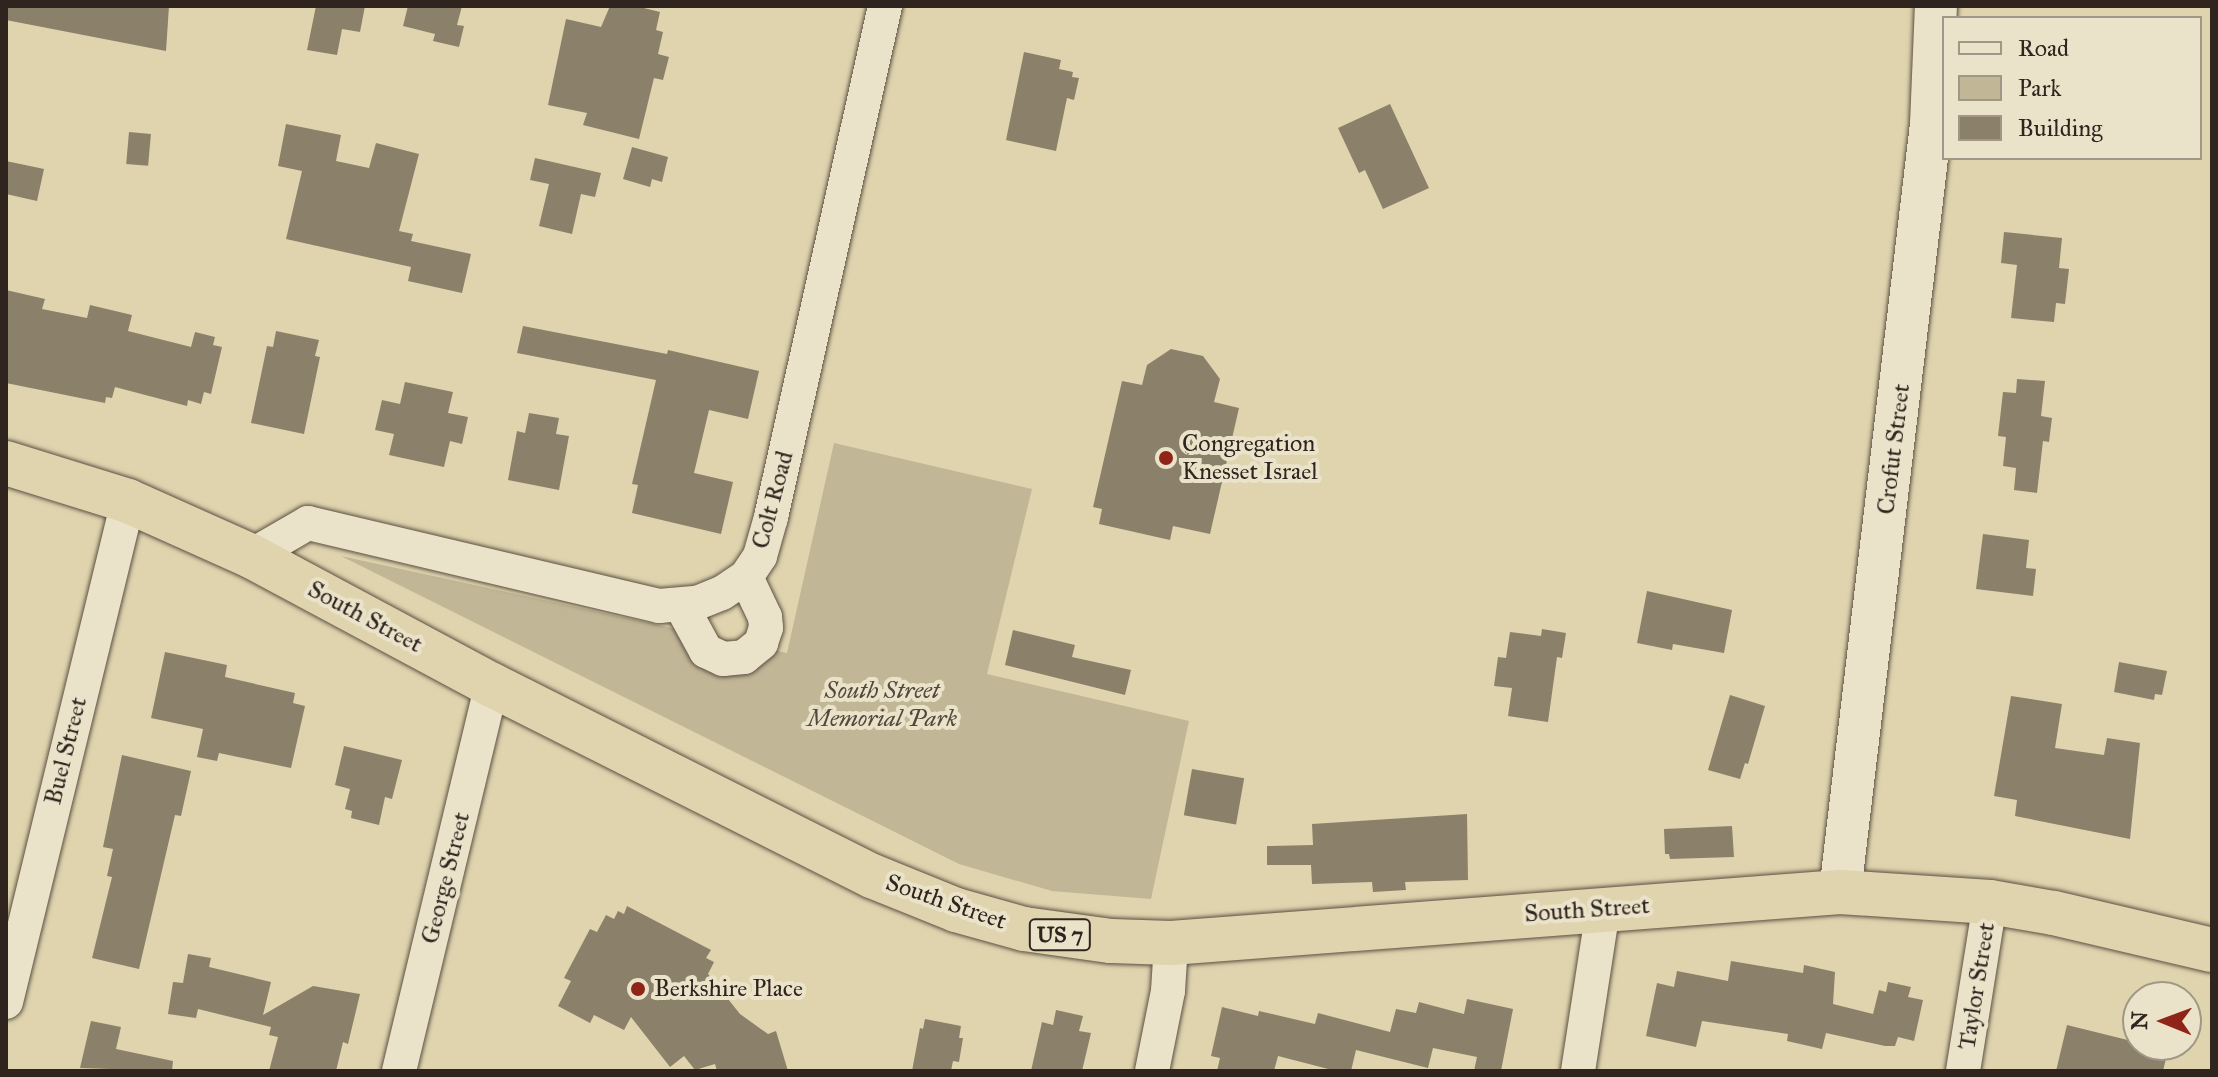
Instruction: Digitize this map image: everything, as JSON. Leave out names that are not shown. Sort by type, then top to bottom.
[{"type":"highway","name":"South Street","points":[[6,463],[128,501],[251,556],[492,685],[916,896],[995,922],[1052,934],[1111,941],[1171,943],[1840,892],[1990,902],[2054,913],[2212,950]]},
{"type":"street","name":"Colt Road","points":[[251,556],[308,523],[604,595],[682,607],[722,593],[746,577],[760,556],[771,517],[885,6]]},
{"type":"street","name":"Crofut Street","points":[[1840,892],[1931,124],[1936,6]]},
{"type":"street","name":"Buel Street","points":[[6,1002],[128,501]]},
{"type":"street","points":[[682,607],[706,651],[723,659],[744,657],[761,643],[766,628],[765,617],[746,577]]},
{"type":"street","name":"George Street","points":[[399,1071],[492,685]]},
{"type":"street","name":"Taylor Street","points":[[1963,1071],[1990,902]]},
{"type":"street","points":[[1578,1071],[1603,909]]},
{"type":"street","points":[[1152,1071],[1168,991],[1171,943]]},
{"type":"green space","name":"South Street Memorial Park","points":[[834,443],[1032,489],[987,674],[1189,721],[1151,899],[1052,891],[959,864],[341,556],[787,653]]},
{"type":"building","points":[[6,6],[169,6],[166,51],[6,20]]},
{"type":"building","points":[[316,6],[365,6],[360,32],[342,29],[337,55],[307,50]]},
{"type":"building","points":[[408,6],[462,6],[457,25],[464,26],[459,47],[433,41],[435,34],[403,26]]},
{"type":"building","points":[[610,6],[636,6],[660,12],[656,30],[663,32],[658,54],[669,57],[663,80],[654,78],[639,139],[583,125],[587,113],[548,105],[566,19],[601,27]]},
{"type":"building","points":[[1024,52],[1061,60],[1059,69],[1073,72],[1072,77],[1079,78],[1074,100],[1067,98],[1056,151],[1006,140]]},
{"type":"building","points":[[1390,104],[1429,188],[1383,209],[1365,170],[1359,173],[1338,128]]},
{"type":"building","points":[[286,124],[341,135],[336,161],[369,168],[376,143],[419,154],[399,231],[413,234],[411,241],[471,254],[462,293],[408,281],[411,267],[286,239],[302,171],[278,166]]},
{"type":"building","points":[[129,132],[151,134],[148,166],[126,164]]},
{"type":"building","points":[[632,147],[668,157],[662,182],[652,179],[650,187],[623,179]]},
{"type":"building","points":[[535,158],[601,173],[595,197],[581,194],[572,234],[539,226],[549,184],[530,180]]},
{"type":"building","points":[[6,161],[44,169],[37,201],[6,194]]},
{"type":"building","points":[[2004,232],[2062,238],[2059,268],[2069,269],[2065,304],[2056,303],[2054,322],[2011,318],[2017,265],[2001,263]]},
{"type":"building","points":[[6,290],[45,299],[42,309],[87,318],[90,305],[132,315],[128,331],[191,347],[195,332],[215,337],[213,345],[222,347],[211,394],[204,392],[201,404],[188,400],[187,406],[115,387],[112,398],[106,397],[105,403],[6,383]]},
{"type":"building","points":[[523,326],[667,354],[668,350],[759,371],[748,419],[709,410],[694,473],[733,482],[721,534],[632,513],[638,485],[632,484],[656,380],[517,353]]},
{"type":"building","points":[[276,331],[319,340],[315,356],[320,357],[304,434],[251,423],[267,346],[273,347]]},
{"type":"building","name":"Congregation Knesset Israel","points":[[1171,349],[1203,356],[1220,379],[1214,402],[1239,408],[1210,534],[1173,526],[1170,540],[1099,524],[1102,509],[1093,507],[1122,381],[1142,385],[1147,365]]},
{"type":"building","points":[[2017,379],[2045,381],[2041,416],[2052,418],[2049,442],[2043,441],[2037,493],[2014,490],[2016,468],[2003,466],[2006,437],[1998,436],[2003,392],[2016,393]]},
{"type":"building","points":[[405,382],[453,392],[448,413],[468,417],[462,444],[450,441],[444,467],[389,455],[394,434],[375,430],[382,400],[400,404]]},
{"type":"building","points":[[529,413],[559,418],[556,434],[569,436],[559,490],[508,480],[517,431],[525,433]]},
{"type":"building","points":[[1983,534],[2029,540],[2026,568],[2036,569],[2033,596],[1976,589]]},
{"type":"building","points":[[1647,591],[1732,610],[1724,653],[1673,644],[1672,650],[1637,643]]},
{"type":"building","points":[[1542,629],[1566,633],[1562,658],[1557,657],[1548,722],[1508,716],[1512,688],[1494,686],[1498,657],[1506,658],[1510,632],[1541,636]]},
{"type":"building","points":[[1013,630],[1075,645],[1072,657],[1131,670],[1125,695],[1005,665]]},
{"type":"building","points":[[165,652],[227,665],[225,677],[295,693],[293,703],[305,706],[291,768],[219,753],[217,761],[197,757],[203,729],[151,718]]},
{"type":"building","points":[[2119,662],[2167,671],[2162,695],[2155,694],[2154,700],[2114,692]]},
{"type":"building","points":[[1730,695],[1765,706],[1748,764],[1745,763],[1740,779],[1708,770]]},
{"type":"building","points":[[2011,696],[2062,704],[2055,748],[2104,755],[2107,738],[2140,743],[2130,839],[2015,816],[2017,800],[1994,796]]},
{"type":"building","points":[[344,746],[402,760],[392,799],[385,797],[379,825],[351,818],[352,811],[345,809],[350,789],[335,785]]},
{"type":"building","points":[[122,755],[191,771],[181,816],[175,815],[139,969],[92,958],[112,877],[107,876],[113,849],[103,847]]},
{"type":"building","points":[[1192,769],[1244,778],[1236,824],[1184,815]]},
{"type":"building","points":[[1467,814],[1468,880],[1405,882],[1406,890],[1373,892],[1372,882],[1312,884],[1311,865],[1267,865],[1267,846],[1313,845],[1312,824]]},
{"type":"building","points":[[1732,826],[1734,857],[1670,859],[1669,854],[1665,854],[1664,829]]},
{"type":"building","name":"Berkshire Place","points":[[627,906],[711,950],[706,958],[714,962],[708,974],[740,1014],[768,1034],[776,1031],[788,1071],[717,1071],[715,1064],[695,1070],[684,1056],[670,1067],[631,1017],[624,1030],[594,1015],[590,1023],[558,1006],[571,981],[564,978],[590,929],[597,932],[606,915],[614,919],[618,911],[624,914]]},
{"type":"building","points":[[188,954],[211,958],[209,967],[271,982],[263,1015],[313,986],[360,994],[348,1044],[343,1042],[336,1071],[269,1071],[278,1037],[269,1035],[271,1027],[198,1009],[196,1018],[168,1014],[173,982],[183,983]]},
{"type":"building","points":[[1731,961],[1803,973],[1804,965],[1835,972],[1833,1004],[1873,1014],[1879,990],[1886,992],[1888,982],[1911,987],[1908,997],[1923,1000],[1914,1041],[1898,1037],[1895,1046],[1885,1046],[1826,1033],[1822,1049],[1787,1041],[1788,1034],[1702,1021],[1696,1047],[1646,1036],[1657,983],[1674,987],[1677,971],[1728,981]]},
{"type":"building","points":[[1467,999],[1513,1009],[1501,1071],[1474,1071],[1477,1057],[1433,1048],[1428,1068],[1356,1050],[1351,1071],[1336,1071],[1278,1056],[1274,1071],[1217,1071],[1220,1058],[1211,1056],[1222,1007],[1258,1016],[1259,1011],[1315,1024],[1318,1013],[1390,1032],[1396,1009],[1416,1013],[1419,1002],[1464,1014]]},
{"type":"building","points":[[1056,1010],[1083,1016],[1079,1031],[1091,1033],[1082,1071],[1031,1071],[1042,1022],[1053,1025]]},
{"type":"building","points":[[925,1019],[961,1026],[959,1038],[963,1038],[959,1062],[953,1061],[951,1071],[912,1071],[920,1028],[923,1029]]},
{"type":"building","points":[[91,1021],[121,1027],[116,1049],[173,1061],[172,1071],[80,1068]]},
{"type":"building","points":[[2067,1025],[2122,1039],[2122,1061],[2165,1061],[2163,1071],[2056,1071]]},
{"type":"place","name":"Congregation Knesset Israel","points":[[1166,458]]},
{"type":"place","name":"Berkshire Place","points":[[638,989]]}]
